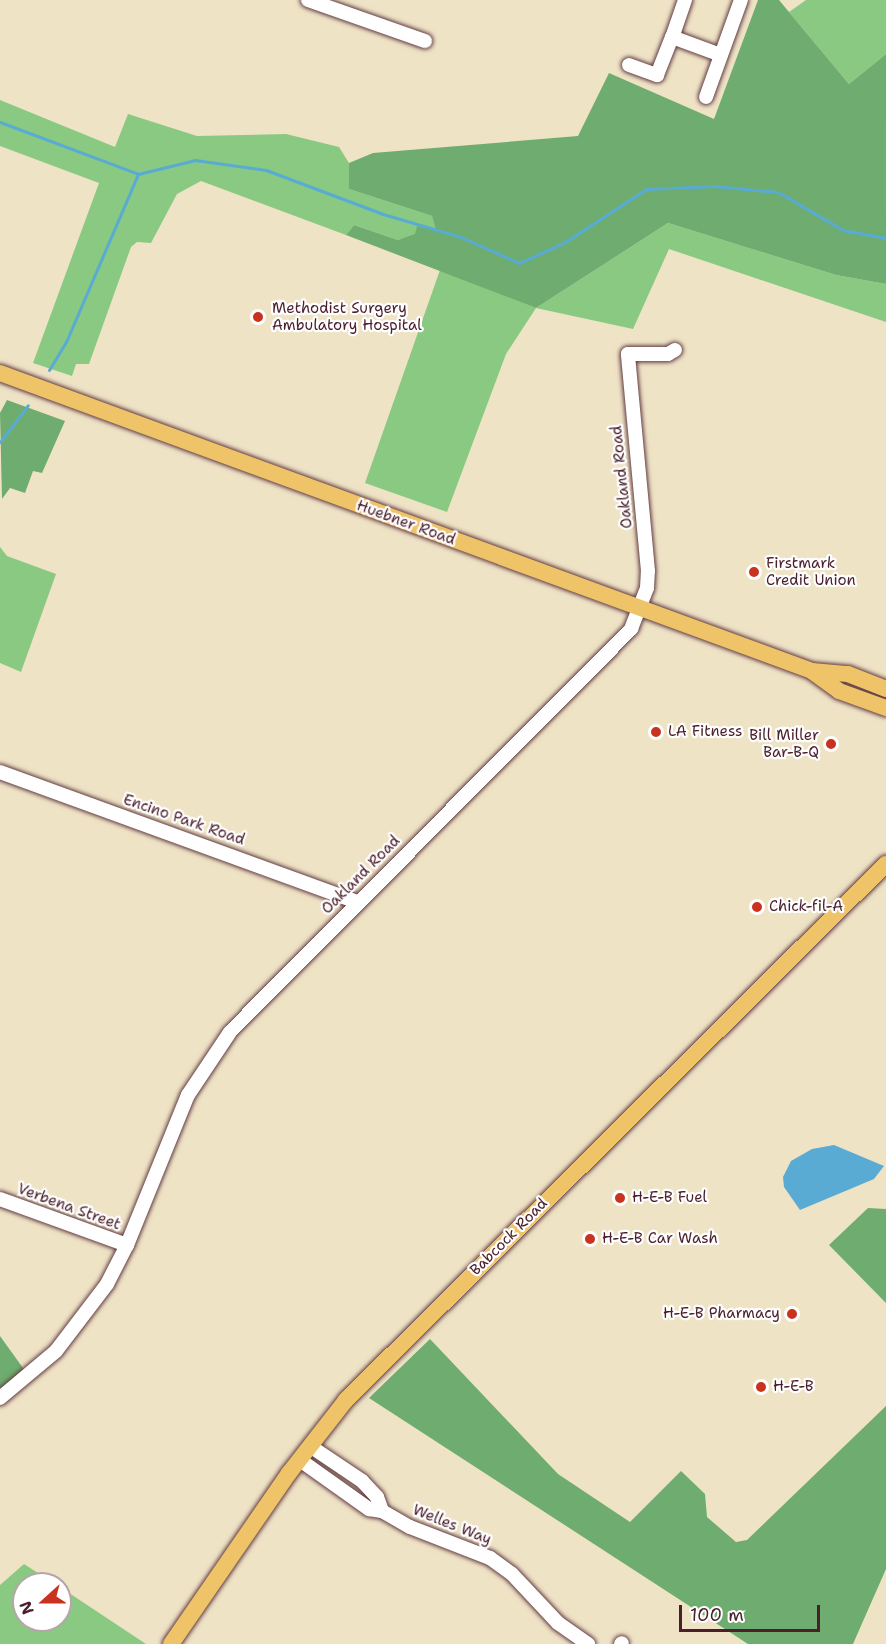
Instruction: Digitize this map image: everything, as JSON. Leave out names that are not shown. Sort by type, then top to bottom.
[{"type":"main road","name":"Huebner Road","points":[[0,373],[640,610],[812,671],[848,674],[886,688]]},
{"type":"main road","name":"Huebner Road","points":[[812,671],[838,691],[886,708]]},
{"type":"main road","name":"Babcock Road","points":[[171,1644],[310,1446],[371,1375],[886,864]]},
{"type":"street","points":[[308,0],[425,41]]},
{"type":"street","points":[[629,65],[657,75],[685,0]]},
{"type":"street","points":[[706,97],[741,0]]},
{"type":"street","points":[[672,37],[721,55]]},
{"type":"street","name":"Oakland Road","points":[[0,1398],[38,1370],[77,1327],[107,1284],[127,1245],[173,1126],[200,1072],[255,1004],[627,635],[640,610],[648,571],[635,354]]},
{"type":"street","name":"Encino Park Road","points":[[0,772],[357,902]]},
{"type":"street","name":"Verbena Street","points":[[0,1199],[127,1245]]},
{"type":"street","name":"Welles Way","points":[[310,1446],[362,1481],[376,1497],[382,1511]]},
{"type":"street","name":"Welles Way","points":[[300,1460],[369,1509],[382,1511],[410,1527],[474,1549],[502,1565],[545,1611],[588,1644]]},
{"type":"green space","points":[[758,0],[779,0],[849,84],[886,54],[886,284],[836,275],[668,223],[536,308],[346,235],[354,225],[398,240],[415,234],[417,226],[436,230],[432,216],[349,189],[349,163],[373,153],[578,136],[609,73],[714,119]]},
{"type":"green space","points":[[806,0],[886,0],[886,54],[849,84],[789,12]]},
{"type":"green space","points":[[0,100],[115,147],[128,114],[197,136],[286,134],[339,147],[349,163],[349,189],[432,216],[437,231],[398,240],[354,225],[346,235],[201,181],[177,194],[151,243],[137,242],[131,247],[89,364],[76,364],[72,376],[33,363],[99,183],[0,146]]},
{"type":"green space","points":[[668,223],[836,275],[886,284],[886,322],[669,249],[633,329],[536,308]]},
{"type":"green space","points":[[440,270],[536,308],[506,354],[447,512],[365,483]]},
{"type":"green space","points":[[7,400],[65,421],[42,473],[33,471],[25,493],[10,488],[2,499],[0,413]]},
{"type":"green space","points":[[0,547],[7,556],[56,574],[21,672],[0,663]]},
{"type":"green space","points":[[868,1208],[886,1209],[886,1303],[829,1245]]},
{"type":"green space","points":[[0,1336],[28,1375],[0,1394]]},
{"type":"green space","points":[[430,1339],[558,1474],[630,1522],[681,1471],[705,1494],[707,1517],[736,1542],[747,1540],[886,1406],[886,1569],[853,1644],[748,1644],[369,1398]]},
{"type":"green space","points":[[24,1564],[36,1572],[15,1572]]},
{"type":"green space","points":[[12,1574],[12,1632],[72,1632],[72,1595],[146,1644],[0,1644],[0,1585]]},
{"type":"water","points":[[834,1145],[884,1166],[874,1179],[800,1210],[784,1187],[783,1177],[791,1161],[812,1149]]},
{"type":"waterway","points":[[0,122],[138,174]]},
{"type":"waterway","points":[[886,123],[886,211]]},
{"type":"waterway","points":[[49,370],[66,342],[138,174],[195,160],[266,170],[383,214],[461,237],[519,263],[565,242],[646,189],[714,186],[778,192],[843,230],[886,238]]},
{"type":"waterway","points":[[0,442],[28,405]]},
{"type":"place","name":"Methodist Surgery Ambulatory Hospital","points":[[258,317]]},
{"type":"place","name":"Firstmark Credit Union","points":[[754,572]]},
{"type":"place","name":"LA Fitness","points":[[656,732]]},
{"type":"place","name":"Bill Miller Bar-B-Q","points":[[831,744]]},
{"type":"place","name":"Chick-fil-A","points":[[757,907]]},
{"type":"place","name":"H-E-B Fuel","points":[[620,1198]]},
{"type":"place","name":"H-E-B Car Wash","points":[[590,1239]]},
{"type":"place","name":"H-E-B Pharmacy","points":[[792,1314]]},
{"type":"place","name":"H-E-B","points":[[761,1387]]}]
